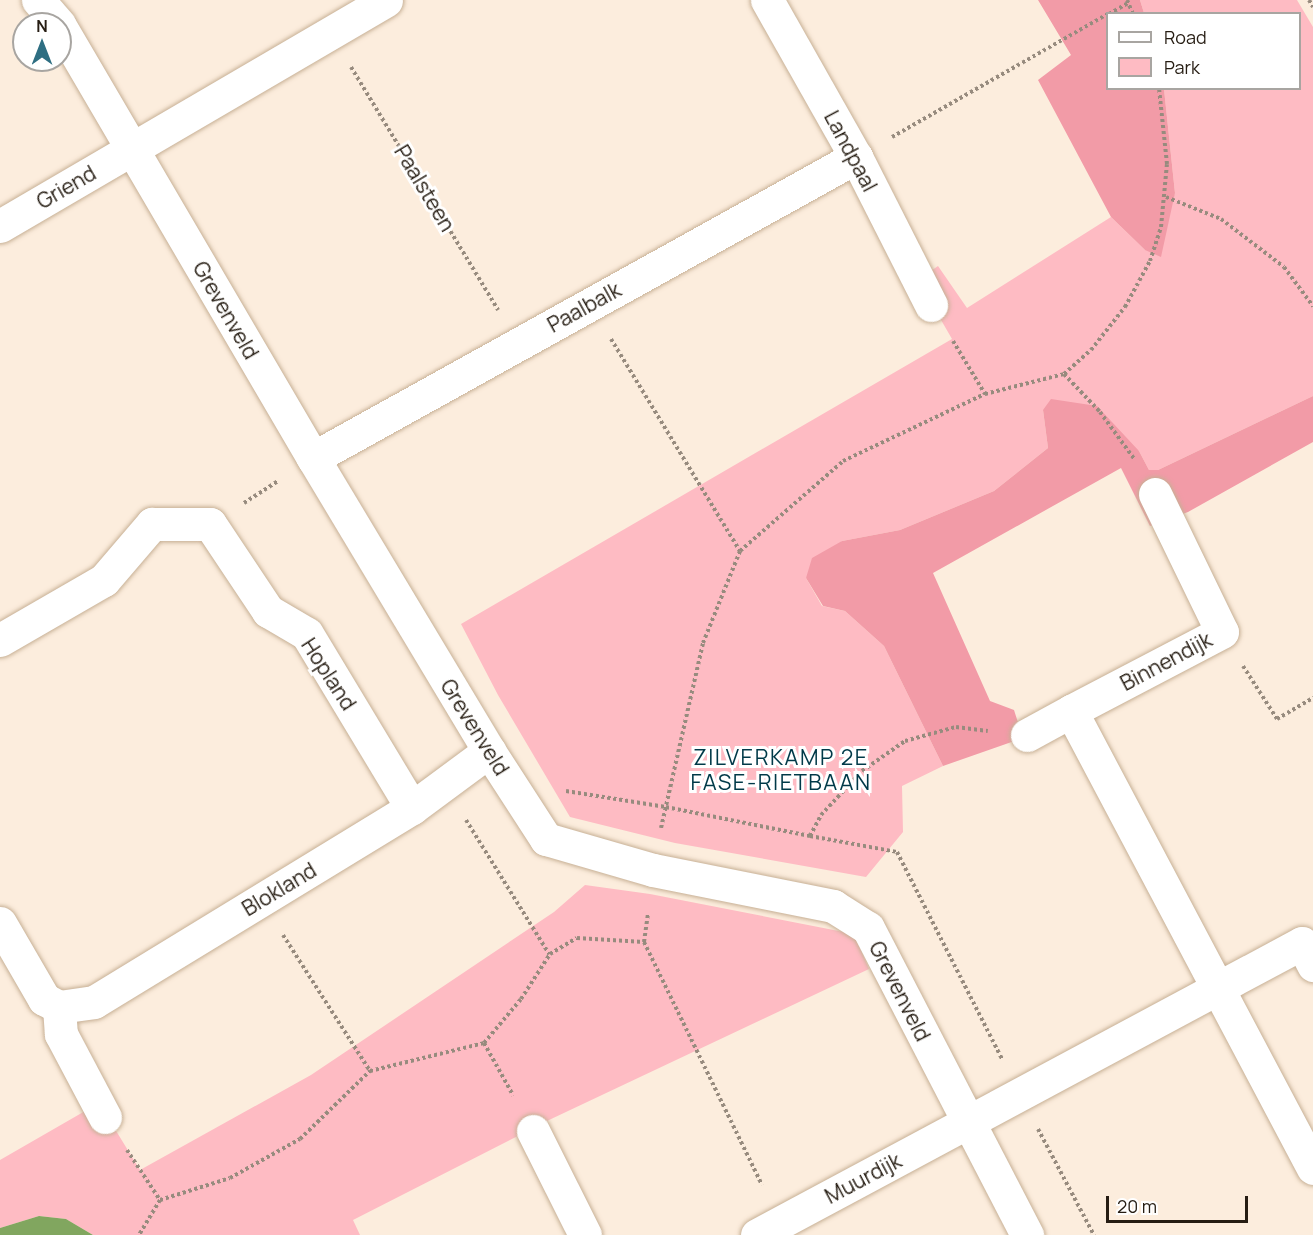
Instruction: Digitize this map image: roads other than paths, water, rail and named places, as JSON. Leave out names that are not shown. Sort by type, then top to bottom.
[{"type":"street","name":"Grevenveld","points":[[38,0],[51,12]]},
{"type":"street","points":[[132,149],[387,0]]},
{"type":"street","name":"Landpaal","points":[[767,0],[856,157],[931,305]]},
{"type":"street","name":"Grevenveld","points":[[72,47],[313,458],[489,751],[546,839],[653,870],[833,906],[868,928],[1027,1235]]},
{"type":"street","name":"Griend","points":[[0,226],[132,149]]},
{"type":"street","name":"Paalbalk","points":[[313,458],[856,157]]},
{"type":"street","name":"Binnendijk","points":[[1027,735],[1222,632],[1155,494]]},
{"type":"street","name":"Hopland","points":[[0,640],[104,580],[152,524],[210,524],[268,611],[307,634],[412,808]]},
{"type":"street","points":[[1071,711],[1216,988],[1311,1161]]},
{"type":"street","name":"Blokland","points":[[59,1006],[93,1002],[412,808],[489,751]]},
{"type":"street","points":[[0,923],[44,999],[59,1006],[61,1034],[105,1117]]},
{"type":"street","points":[[968,1121],[1302,943],[1313,965]]},
{"type":"street","name":"Muurdijk","points":[[769,1229],[968,1121]]},
{"type":"street","points":[[533,1131],[585,1235]]},
{"type":"district","name":"ZILVERKAMP 2E FASE-RIETBAAN","points":[[781,770]]}]
